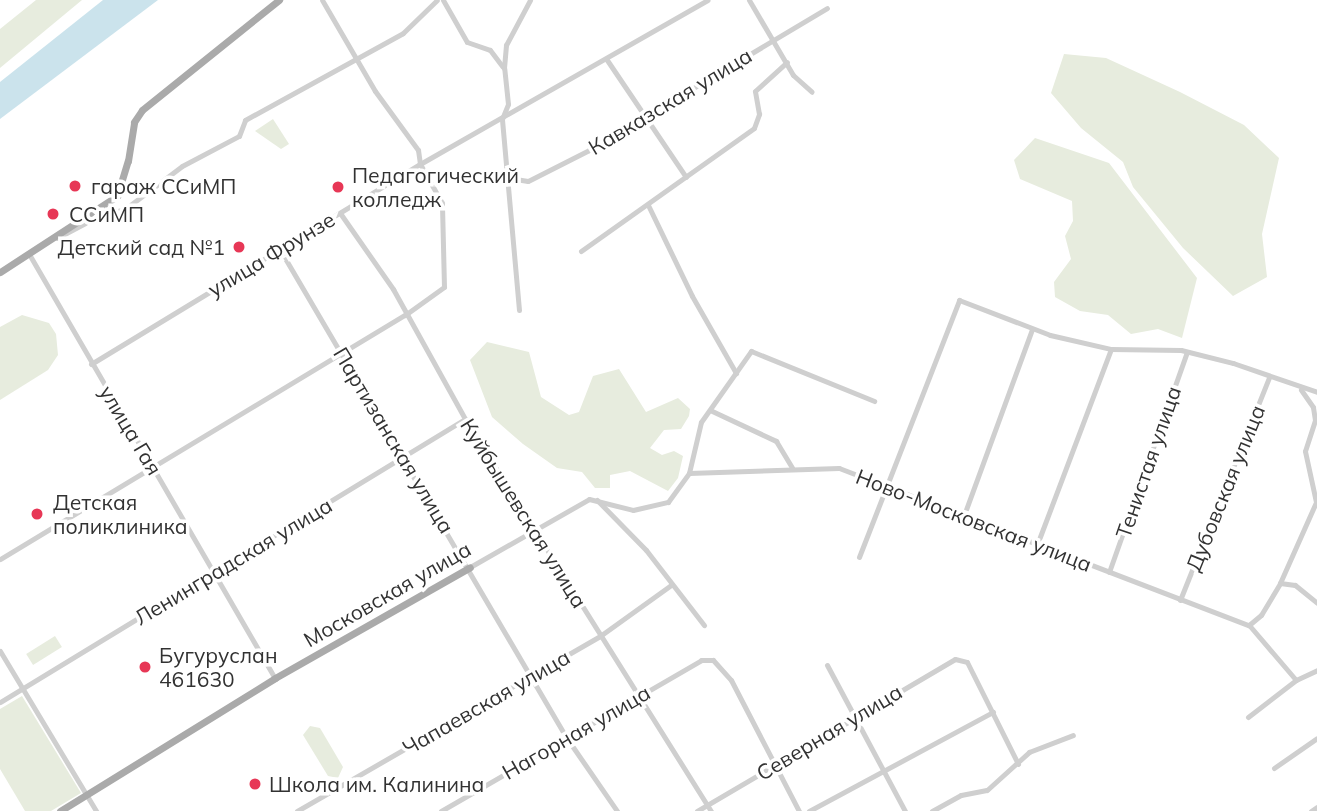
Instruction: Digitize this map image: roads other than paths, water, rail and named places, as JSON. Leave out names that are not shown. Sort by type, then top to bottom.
[{"type":"main road","points":[[0,272],[82,222],[117,196],[128,162],[134,122],[142,110],[279,0]]},
{"type":"main road","name":"Московская улица","points":[[60,811],[275,678],[470,567]]},
{"type":"street","points":[[0,559],[405,315],[443,287],[445,214],[420,164],[418,150],[375,91],[322,0]]},
{"type":"street","points":[[82,222],[124,209],[182,166],[239,136],[245,120],[359,60],[403,33],[437,0]]},
{"type":"street","points":[[443,0],[467,42],[490,50],[503,68]]},
{"type":"street","points":[[519,310],[510,249],[509,178],[502,119],[508,104],[503,68],[506,45],[530,0]]},
{"type":"street","name":"улица Фрунзе","points":[[91,364],[420,164],[607,60],[707,0]]},
{"type":"street","points":[[749,0],[793,75],[812,92]]},
{"type":"street","name":"Кавказская улица","points":[[509,178],[528,181],[642,118],[827,8]]},
{"type":"street","points":[[490,50],[506,45]]},
{"type":"street","points":[[607,60],[642,118],[687,177]]},
{"type":"street","points":[[581,251],[754,128],[759,114],[755,91],[786,62]]},
{"type":"street","points":[[648,205],[691,296],[736,373]]},
{"type":"street","name":"Куйбышевская улица","points":[[340,213],[637,697],[709,808]]},
{"type":"street","name":"Партизанская улица","points":[[279,248],[470,567],[566,737],[617,811]]},
{"type":"street","name":"улица Гая","points":[[29,254],[275,678]]},
{"type":"street","points":[[859,557],[959,300],[1032,330],[1111,348],[1186,352],[1269,377],[1301,390],[1317,392]]},
{"type":"street","points":[[964,515],[1032,330]]},
{"type":"street","points":[[1038,542],[1111,348]]},
{"type":"street","points":[[792,468],[776,441],[712,411],[751,351],[874,401]]},
{"type":"street","name":"Тенистая улица","points":[[1108,572],[1186,352]]},
{"type":"street","name":"Дубовская улица","points":[[1180,600],[1269,377]]},
{"type":"street","points":[[1296,680],[1249,625],[1261,615],[1280,583],[1316,503],[1305,452],[1314,434],[1313,407],[1301,390]]},
{"type":"street","name":"Московская улица","points":[[470,567],[576,504],[597,500],[646,509],[668,502],[689,473],[702,422],[712,411]]},
{"type":"street","name":"Ленинградская улица","points":[[0,702],[406,458],[465,419]]},
{"type":"street","name":"Ново-Московская улица","points":[[689,473],[839,468],[1249,625]]},
{"type":"street","points":[[597,500],[646,550],[670,585],[704,625]]},
{"type":"street","points":[[1280,583],[1295,585],[1317,603]]},
{"type":"street","name":"Чапаевская улица","points":[[297,811],[600,636],[670,585]]},
{"type":"street","points":[[0,651],[96,811]]},
{"type":"street","name":"Северная улица","points":[[697,811],[709,808],[855,714],[962,659],[993,712]]},
{"type":"street","name":"Нагорная улица","points":[[441,811],[701,660],[713,660],[731,680],[775,766]]},
{"type":"street","points":[[827,665],[905,811]]},
{"type":"street","points":[[1248,717],[1296,680],[1317,670]]},
{"type":"street","points":[[809,811],[993,712],[1018,764]]},
{"type":"street","points":[[932,811],[961,795],[987,790],[1029,752],[1073,735]]},
{"type":"street","points":[[1274,768],[1317,738]]},
{"type":"street","points":[[775,766],[799,811]]},
{"type":"street","points":[[1311,811],[1317,807]]},
{"type":"water","points":[[103,0],[158,0],[0,119],[0,82]]},
{"type":"place","name":"гараж ССиМП","points":[[75,186]]},
{"type":"place","name":"Педагогический колледж","points":[[338,187]]},
{"type":"place","name":"ССиМП","points":[[53,214]]},
{"type":"place","name":"Детский сад №1","points":[[239,247]]},
{"type":"place","name":"Детская поликлиника","points":[[37,514]]},
{"type":"place","name":"Бугуруслан 461630","points":[[145,667]]},
{"type":"place","name":"Школа им. Калинина","points":[[255,784]]}]
